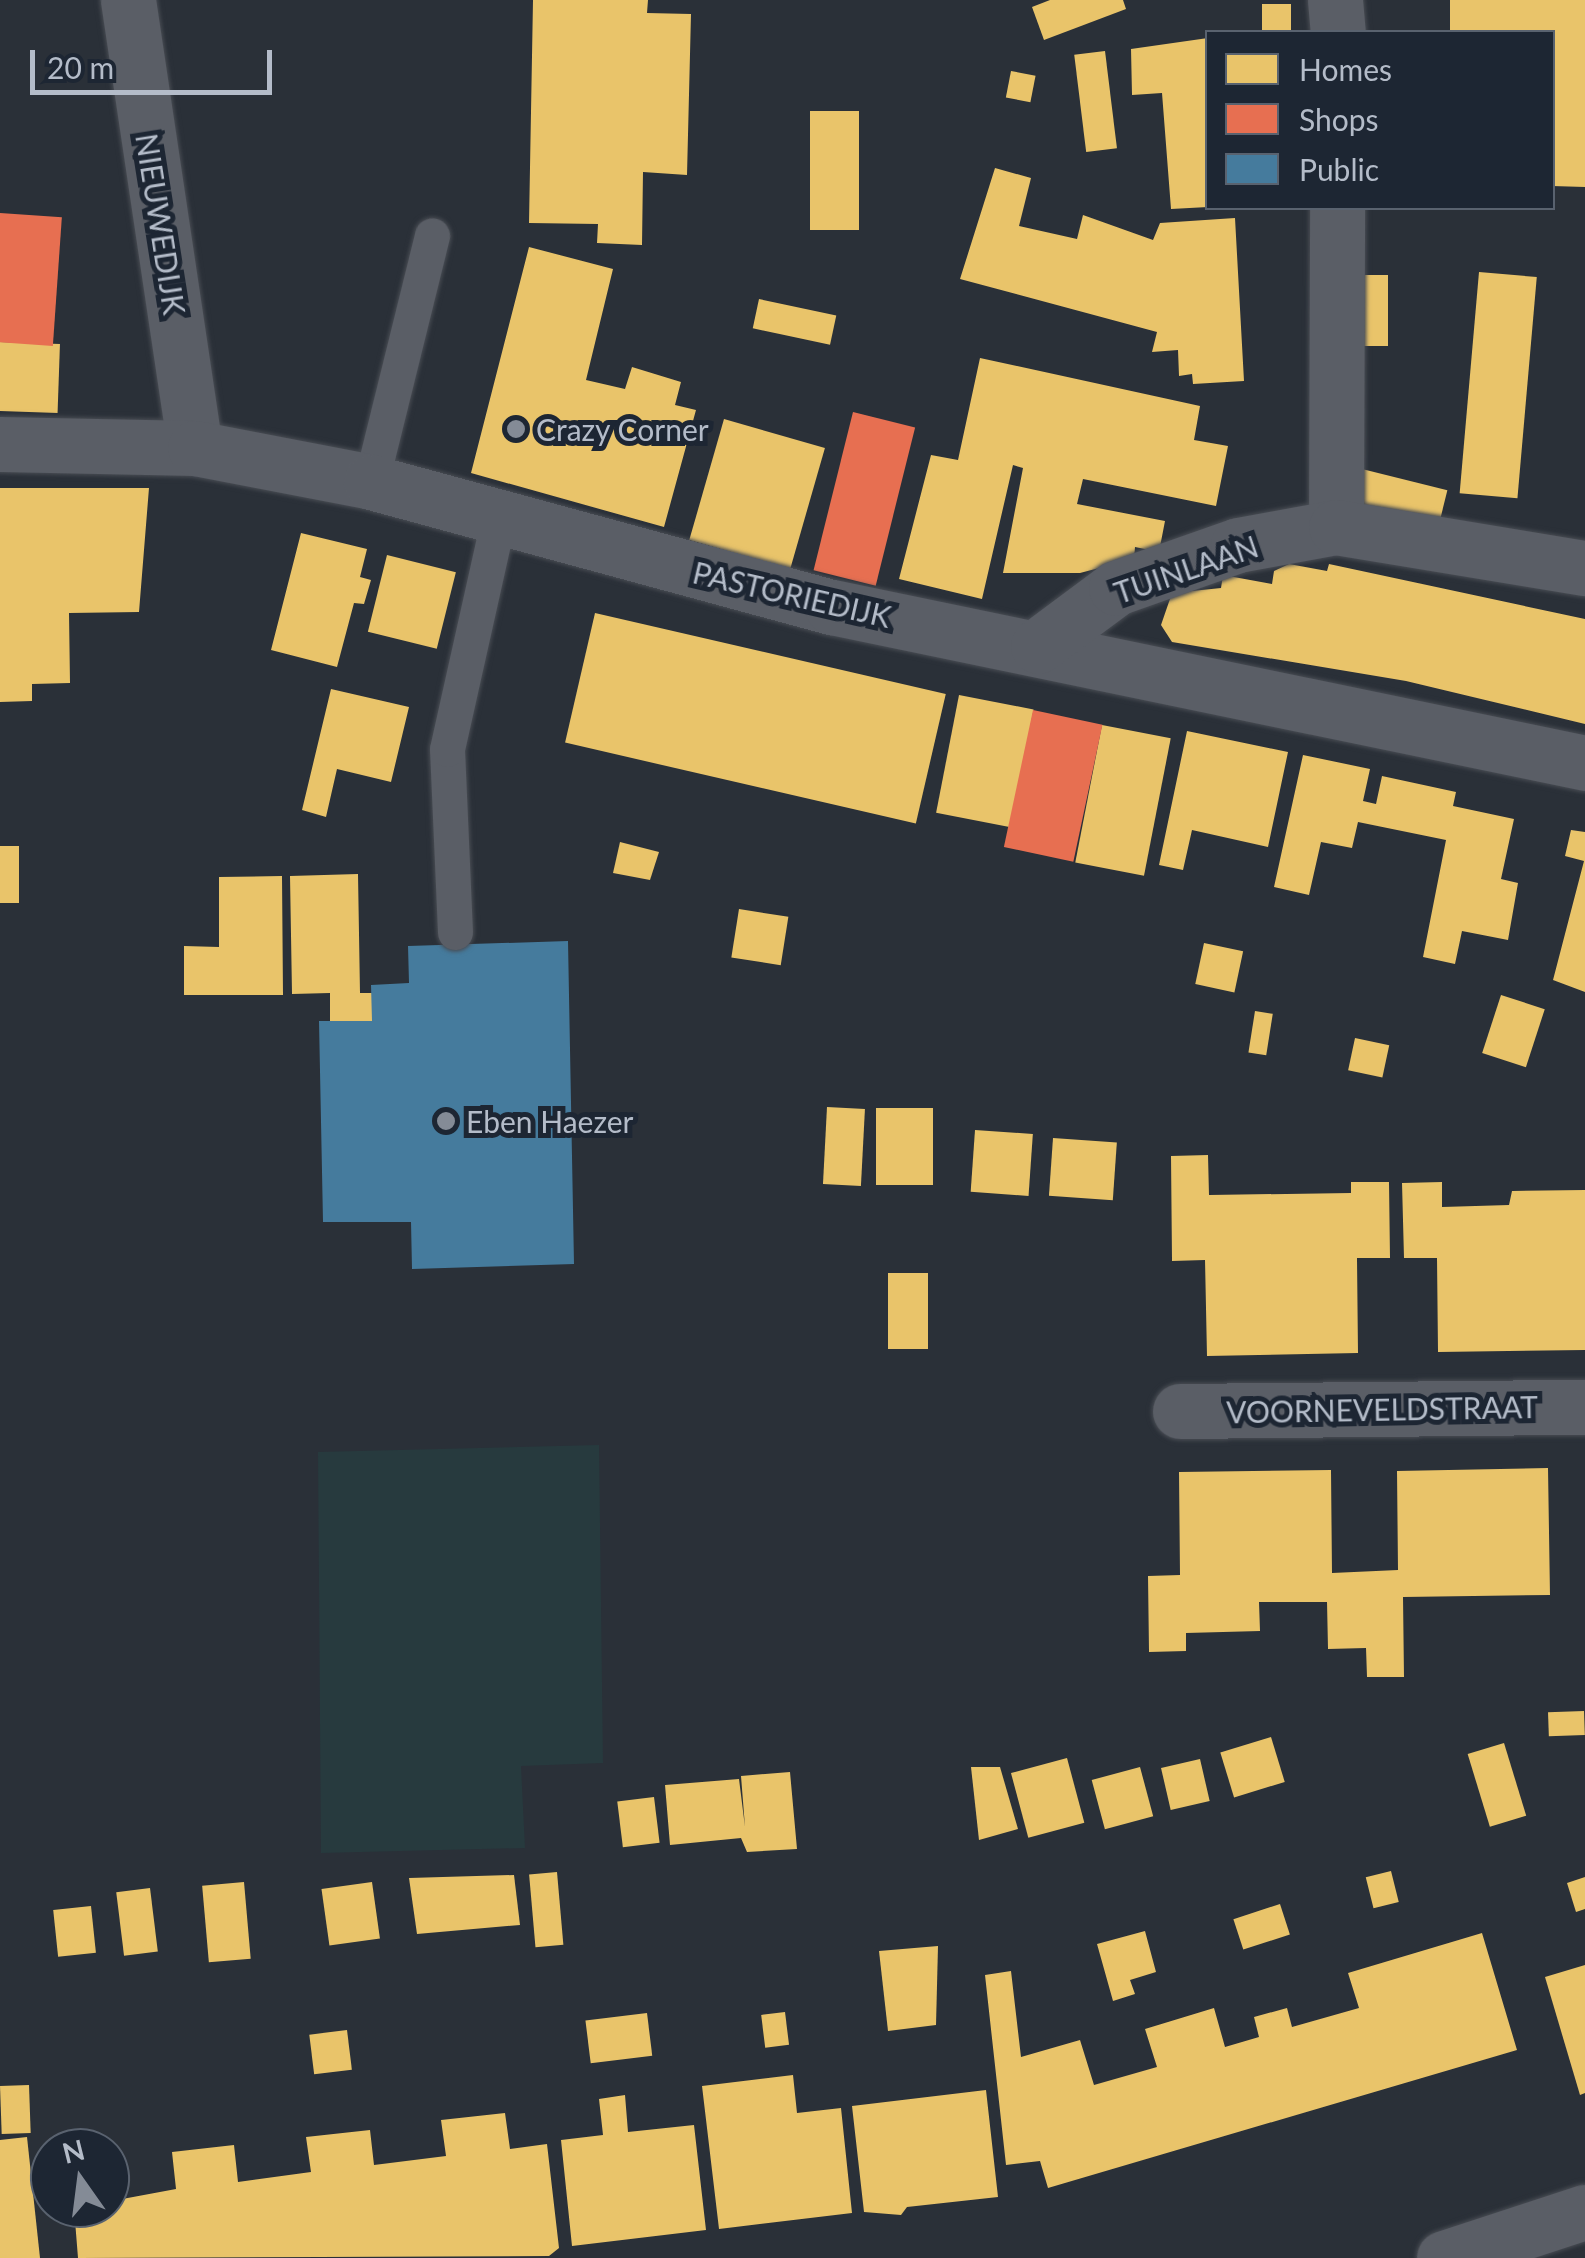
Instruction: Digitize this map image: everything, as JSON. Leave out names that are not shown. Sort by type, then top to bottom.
[{"type":"street","name":"NIEUWEDIJK","points":[[128,0],[196,448]]},
{"type":"street","points":[[1335,0],[1338,30]]},
{"type":"street","points":[[1336,527],[1337,210]]},
{"type":"street","name":"PASTORIEDIJK","points":[[0,444],[196,448],[372,482],[498,520],[832,607],[1038,646],[1585,763]]},
{"type":"street","name":"TUINLAAN","points":[[1038,646],[1116,588],[1238,545],[1336,527],[1585,568]]},
{"type":"street","name":"VOORNEVELDSTRAAT","points":[[1180,1411],[1585,1407]]},
{"type":"street","points":[[1444,2258],[1585,2212]]},
{"type":"lane","points":[[372,482],[432,234]]},
{"type":"lane","points":[[455,932],[447,749],[498,520]]},
{"type":"green space","points":[[599,1445],[603,1763],[521,1766],[525,1848],[321,1853],[318,1452]]},
{"type":"building: Homes","points":[[533,0],[648,0],[647,13],[691,14],[687,175],[643,172],[642,245],[597,243],[598,224],[529,223]]},
{"type":"building: Homes","points":[[1050,0],[1123,0],[1126,9],[1044,40],[1032,7]]},
{"type":"building: Homes","points":[[1450,0],[1585,0],[1585,187],[1555,186],[1555,30],[1450,30]]},
{"type":"building: Homes","points":[[1262,4],[1291,4],[1291,30],[1262,30]]},
{"type":"building: Homes","points":[[1205,38],[1205,207],[1171,209],[1162,93],[1132,95],[1131,49]]},
{"type":"building: Homes","points":[[1105,51],[1117,148],[1086,152],[1074,55]]},
{"type":"building: Homes","points":[[1011,71],[1036,76],[1030,102],[1006,98]]},
{"type":"building: Homes","points":[[810,111],[859,111],[859,230],[810,230]]},
{"type":"building: Homes","points":[[995,168],[1031,178],[1019,226],[1077,239],[1083,215],[1153,240],[1160,223],[1235,218],[1244,381],[1193,384],[1192,374],[1179,376],[1178,350],[1152,352],[1157,332],[960,279]]},
{"type":"building: Homes","points":[[529,247],[613,269],[586,380],[625,389],[632,367],[681,382],[675,405],[696,410],[664,527],[471,473]]},
{"type":"building: Homes","points":[[1479,272],[1537,277],[1517,498],[1460,493]]},
{"type":"building: Homes","points":[[1364,275],[1388,275],[1388,346],[1364,346]]},
{"type":"building: Homes","points":[[759,299],[836,315],[830,345],[753,328]]},
{"type":"building: Homes","points":[[0,342],[60,344],[58,413],[0,411]]},
{"type":"building: Homes","points":[[980,358],[1200,406],[1194,440],[1228,446],[1216,506],[1083,479],[1077,504],[1165,521],[1159,552],[1135,547],[1134,559],[1080,573],[1003,573],[1023,468],[1013,465],[982,599],[899,579],[931,455],[958,460]]},
{"type":"building: Homes","points":[[724,419],[825,448],[790,569],[689,540]]},
{"type":"building: Homes","points":[[1362,469],[1447,490],[1438,528],[1353,507]]},
{"type":"building: Homes","points":[[0,488],[149,488],[139,612],[69,613],[70,683],[32,684],[32,701],[0,702]]},
{"type":"building: Homes","points":[[301,533],[367,549],[360,577],[371,580],[364,604],[354,603],[337,667],[271,650]]},
{"type":"building: Homes","points":[[387,555],[456,572],[437,649],[368,632]]},
{"type":"building: Homes","points":[[1289,564],[1327,571],[1329,564],[1585,619],[1585,724],[1406,681],[1172,642],[1161,625],[1172,593],[1221,588],[1223,575],[1272,584],[1274,571]]},
{"type":"building: Homes","points":[[595,613],[946,694],[916,824],[565,743]]},
{"type":"building: Homes","points":[[331,689],[409,707],[391,782],[337,769],[326,817],[302,810]]},
{"type":"building: Homes","points":[[959,695],[1034,710],[1011,827],[936,813]]},
{"type":"building: Homes","points":[[1102,725],[1171,738],[1144,876],[1075,862]]},
{"type":"building: Homes","points":[[1187,731],[1288,752],[1268,847],[1192,830],[1183,870],[1159,865]]},
{"type":"building: Homes","points":[[1303,755],[1370,769],[1363,801],[1376,804],[1382,776],[1456,792],[1453,806],[1514,819],[1501,879],[1518,883],[1508,940],[1462,931],[1455,964],[1423,957],[1446,840],[1358,822],[1352,848],[1321,842],[1309,895],[1274,887]]},
{"type":"building: Homes","points":[[1571,830],[1585,832],[1585,992],[1553,980],[1584,861],[1565,856]]},
{"type":"building: Homes","points":[[620,842],[659,852],[650,880],[613,873]]},
{"type":"building: Homes","points":[[0,846],[19,846],[19,903],[0,903]]},
{"type":"building: Homes","points":[[358,874],[360,993],[372,993],[372,1021],[330,1021],[330,993],[292,994],[290,876]]},
{"type":"building: Homes","points":[[282,876],[283,995],[184,995],[184,946],[219,947],[219,877]]},
{"type":"building: Homes","points":[[739,909],[788,917],[781,965],[731,957]]},
{"type":"building: Homes","points":[[1204,943],[1243,951],[1234,992],[1195,984]]},
{"type":"building: Homes","points":[[1501,995],[1545,1009],[1526,1067],[1482,1053]]},
{"type":"building: Homes","points":[[1255,1011],[1273,1014],[1266,1055],[1248,1052]]},
{"type":"building: Homes","points":[[1355,1038],[1389,1045],[1382,1078],[1348,1070]]},
{"type":"building: Homes","points":[[827,1107],[865,1109],[861,1186],[823,1184]]},
{"type":"building: Homes","points":[[876,1108],[933,1108],[933,1185],[876,1185]]},
{"type":"building: Homes","points":[[975,1130],[1033,1134],[1029,1196],[971,1192]]},
{"type":"building: Homes","points":[[1053,1138],[1117,1142],[1113,1200],[1049,1196]]},
{"type":"building: Homes","points":[[1208,1155],[1209,1195],[1351,1193],[1351,1182],[1389,1182],[1390,1258],[1357,1258],[1358,1353],[1207,1356],[1205,1260],[1172,1261],[1171,1156]]},
{"type":"building: Homes","points":[[1442,1182],[1442,1207],[1509,1205],[1512,1191],[1585,1190],[1585,1350],[1438,1352],[1437,1258],[1404,1258],[1402,1183]]},
{"type":"building: Homes","points":[[888,1273],[928,1273],[928,1349],[888,1349]]},
{"type":"building: Homes","points":[[1548,1468],[1550,1595],[1403,1597],[1404,1677],[1367,1677],[1366,1648],[1328,1649],[1327,1602],[1259,1602],[1260,1631],[1186,1633],[1186,1651],[1149,1652],[1148,1576],[1180,1575],[1179,1472],[1331,1470],[1332,1573],[1398,1570],[1397,1471]]},
{"type":"building: Homes","points":[[1584,1711],[1585,1735],[1549,1736],[1548,1712]]},
{"type":"building: Homes","points":[[1271,1737],[1285,1782],[1234,1797],[1220,1752]]},
{"type":"building: Homes","points":[[1504,1743],[1526,1816],[1490,1827],[1468,1754]]},
{"type":"building: Homes","points":[[1067,1758],[1084,1823],[1028,1838],[1011,1773]]},
{"type":"building: Homes","points":[[1200,1759],[1210,1801],[1171,1810],[1161,1768]]},
{"type":"building: Homes","points":[[971,1767],[1000,1767],[1018,1829],[979,1840]]},
{"type":"building: Homes","points":[[1140,1767],[1153,1816],[1105,1829],[1092,1780]]},
{"type":"building: Homes","points":[[790,1772],[797,1849],[747,1852],[741,1838],[670,1845],[665,1785],[739,1779],[745,1827],[741,1776]]},
{"type":"building: Homes","points":[[654,1797],[660,1843],[623,1847],[617,1802]]},
{"type":"building: Homes","points":[[1391,1871],[1399,1902],[1374,1908],[1366,1877]]},
{"type":"building: Homes","points":[[557,1872],[563,1945],[535,1947],[529,1874]]},
{"type":"building: Homes","points":[[514,1875],[520,1925],[417,1934],[409,1878]]},
{"type":"building: Homes","points":[[1585,1877],[1585,1909],[1576,1912],[1567,1883]]},
{"type":"building: Homes","points":[[244,1882],[251,1959],[209,1962],[202,1886]]},
{"type":"building: Homes","points":[[372,1882],[380,1938],[329,1946],[321,1889]]},
{"type":"building: Homes","points":[[150,1888],[158,1952],[124,1956],[116,1892]]},
{"type":"building: Homes","points":[[1280,1904],[1290,1934],[1243,1950],[1233,1919]]},
{"type":"building: Homes","points":[[91,1906],[96,1953],[58,1957],[53,1910]]},
{"type":"building: Homes","points":[[1145,1931],[1156,1972],[1130,1980],[1135,1994],[1113,2001],[1097,1944]]},
{"type":"building: Homes","points":[[1482,1933],[1517,2050],[1048,2188],[1040,2161],[1006,2165],[985,1975],[1011,1971],[1021,2057],[1080,2040],[1094,2085],[1157,2067],[1145,2029],[1214,2008],[1225,2047],[1259,2037],[1254,2017],[1287,2008],[1292,2027],[1359,2008],[1348,1973]]},
{"type":"building: Homes","points":[[938,1946],[936,2025],[888,2031],[879,1951]]},
{"type":"building: Homes","points":[[1585,1965],[1585,2093],[1580,2095],[1545,1977]]},
{"type":"building: Homes","points":[[785,2012],[789,2045],[765,2048],[761,2015]]},
{"type":"building: Homes","points":[[647,2013],[652,2056],[591,2063],[585,2021]]},
{"type":"building: Homes","points":[[347,2030],[352,2070],[314,2074],[309,2035]]},
{"type":"building: Homes","points":[[793,2075],[797,2113],[841,2108],[852,2213],[719,2229],[702,2086]]},
{"type":"building: Homes","points":[[29,2085],[30,2133],[2,2134],[0,2086]]},
{"type":"building: Homes","points":[[986,2090],[998,2197],[907,2207],[901,2215],[864,2212],[852,2106]]},
{"type":"building: Homes","points":[[625,2095],[628,2132],[694,2125],[706,2230],[572,2246],[561,2140],[603,2135],[599,2099]]},
{"type":"building: Homes","points":[[505,2113],[510,2149],[547,2144],[559,2248],[549,2256],[78,2258],[76,2228],[130,2228],[130,2198],[176,2189],[172,2152],[234,2145],[238,2182],[311,2172],[306,2137],[370,2130],[374,2165],[446,2156],[441,2120]]},
{"type":"building: Homes","points":[[27,2137],[30,2228],[37,2228],[40,2258],[0,2258],[0,2140]]},
{"type":"building: Shops","points":[[0,213],[62,217],[53,346],[0,342]]},
{"type":"building: Shops","points":[[853,412],[915,427],[876,586],[814,570]]},
{"type":"building: Shops","points":[[1033,710],[1102,725],[1073,862],[1004,847]]},
{"type":"building: Public","name":"Eben Haezer","points":[[568,941],[574,1264],[412,1269],[411,1222],[323,1222],[319,1021],[372,1021],[371,985],[409,983],[408,946]]},
{"type":"place","name":"Crazy Corner","points":[[516,429]]},
{"type":"place","name":"Eben Haezer","points":[[446,1121]]}]
